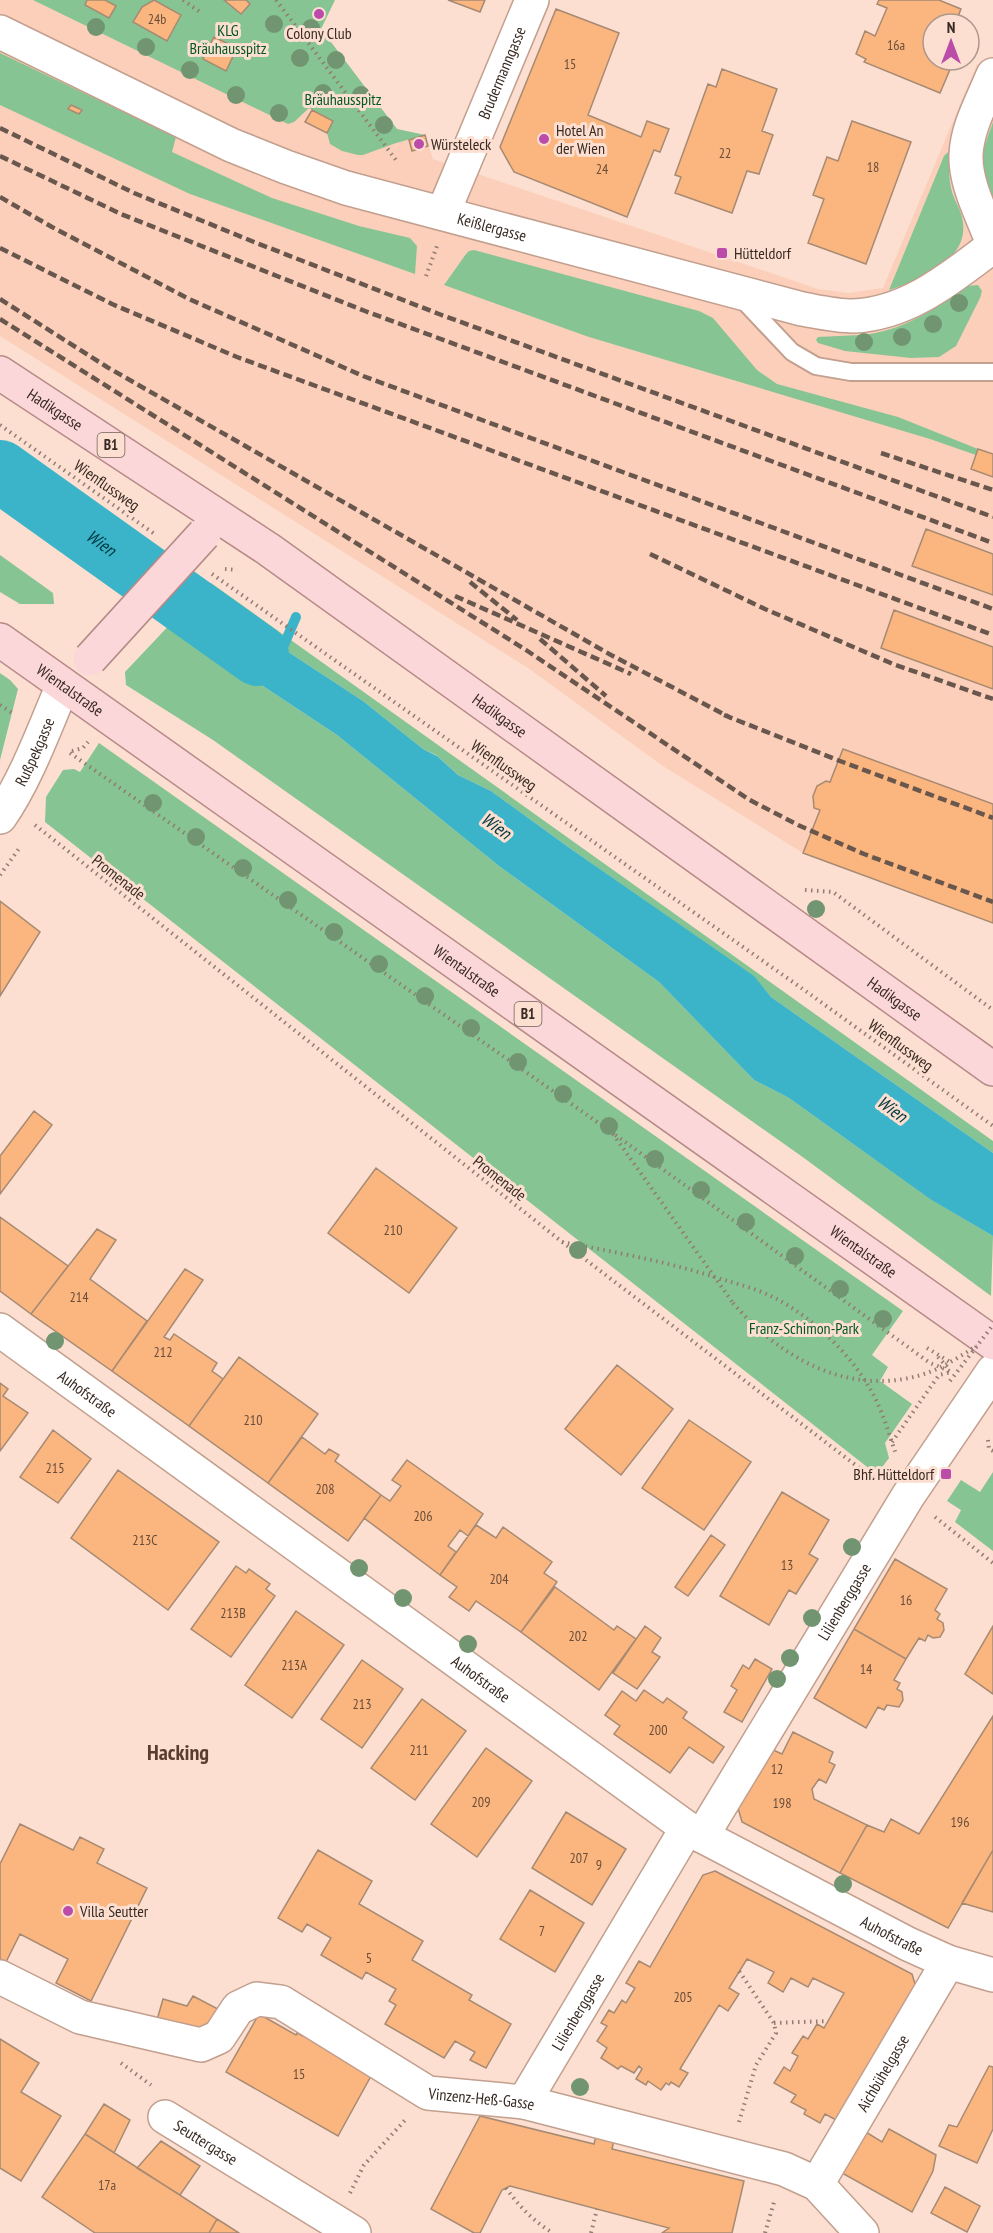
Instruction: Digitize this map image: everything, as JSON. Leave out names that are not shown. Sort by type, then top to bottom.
[{"type":"main road","name":"Hadikgasse","points":[[0,373],[212,525],[993,1069]]},
{"type":"main road","points":[[63,685],[90,659],[212,525]]},
{"type":"main road","name":"Wientalstraße","points":[[0,640],[978,1366]]},
{"type":"street","name":"Brudermanngasse","points":[[442,225],[532,0]]},
{"type":"street","name":"Keißlergasse","points":[[0,32],[259,157],[442,225],[733,290],[802,309],[832,315],[853,316],[875,314],[901,306],[945,282],[993,245]]},
{"type":"street","points":[[993,75],[975,118],[966,153],[972,188],[993,245]]},
{"type":"street","name":"Rußpekgasse","points":[[4,811],[63,685]]},
{"type":"street","name":"Auhofstraße","points":[[0,1330],[694,1832],[898,1939],[948,1962],[993,1975]]},
{"type":"street","name":"Lilienberggasse","points":[[524,2102],[908,1496],[978,1366]]},
{"type":"street","name":"Aichbühelgasse","points":[[817,2184],[948,1962]]},
{"type":"street","name":"Vinzenz-Heß-Gasse","points":[[0,1977],[80,2017],[201,2044],[219,2037],[238,2008],[257,1999],[281,2002],[428,2093],[524,2102],[784,2169],[817,2184],[862,2233]]},
{"type":"street","name":"Seuttergasse","points":[[165,2117],[354,2233]]},
{"type":"lane","points":[[733,290],[792,352],[816,366],[851,372],[993,372]]},
{"type":"path","points":[[183,0],[200,12]]},
{"type":"path","points":[[276,0],[396,160]]},
{"type":"path","points":[[426,276],[442,225]]},
{"type":"path","name":"Wienflussweg","points":[[0,425],[162,539]]},
{"type":"path","name":"Wienflussweg","points":[[209,572],[790,980],[993,1126]]},
{"type":"path","points":[[0,705],[610,1131],[930,1363],[952,1371]]},
{"type":"path","name":"Promenade","points":[[4,811],[561,1241],[870,1476],[884,1479],[993,1563]]},
{"type":"path","points":[[610,1131],[733,1303],[762,1333],[783,1350],[813,1367],[858,1380],[893,1380],[923,1374],[950,1362]]},
{"type":"path","points":[[561,1241],[618,1252],[713,1276],[771,1296],[812,1323],[840,1349],[857,1370],[874,1396],[898,1458]]},
{"type":"path","points":[[978,1366],[993,1325]]},
{"type":"path","points":[[927,1348],[950,1362],[978,1366]]},
{"type":"path","points":[[933,1352],[952,1371]]},
{"type":"path","points":[[892,1442],[939,1375],[978,1366]]},
{"type":"path","points":[[988,1436],[989,1449],[993,1451]]},
{"type":"path","points":[[729,2154],[756,2065],[776,2033],[774,2023],[740,1971]]},
{"type":"path","points":[[774,2023],[828,2021]]},
{"type":"path","name":"Seuttergasse","points":[[119,2062],[166,2096],[165,2117]]},
{"type":"path","points":[[350,2194],[364,2165],[408,2117]]},
{"type":"path","points":[[506,2188],[518,2204],[544,2228],[553,2233]]},
{"type":"path","points":[[765,2233],[777,2192]]},
{"type":"path","points":[[591,2233],[597,2209]]},
{"type":"path","points":[[537,2233],[544,2228]]},
{"type":"shaded area","points":[[0,0],[334,0],[321,29],[397,129],[425,135],[433,159],[818,289],[849,293],[883,288],[974,72],[981,72],[981,66],[993,70],[993,454],[978,449],[976,455],[993,461],[993,923],[803,853],[663,766],[528,668],[0,336]]},
{"type":"green space","points":[[33,0],[335,0],[321,29],[397,129],[425,135],[363,155],[342,151],[330,144],[327,133],[333,121],[309,108],[294,122],[288,124]]},
{"type":"green space","points":[[0,53],[176,137],[172,152],[272,198],[359,226],[410,238],[417,246],[415,274],[190,194],[0,105]]},
{"type":"green space","points":[[993,122],[993,204],[982,163]]},
{"type":"green space","points":[[950,150],[951,187],[963,223],[958,248],[939,267],[914,281],[889,290],[944,156]]},
{"type":"green space","points":[[474,250],[699,311],[713,318],[757,370],[777,384],[898,417],[978,449],[976,455],[930,439],[589,337],[444,285],[466,254]]},
{"type":"green space","points":[[978,285],[982,291],[980,298],[956,346],[939,357],[911,358],[845,351],[818,343],[816,340],[818,337],[860,335],[890,329],[930,311],[968,286]]},
{"type":"green space","points":[[0,555],[53,593],[54,604],[20,604],[0,592]]},
{"type":"green space","points":[[211,583],[993,1141],[993,1153],[771,997],[753,976],[491,791],[458,775],[436,755],[423,749],[363,701],[200,594]]},
{"type":"green space","points":[[176,618],[263,686],[337,735],[499,866],[659,982],[754,1080],[789,1098],[929,1198],[993,1236],[991,1296],[804,1158],[213,740],[126,685],[125,672]]},
{"type":"green space","points":[[0,673],[18,689],[0,760]]},
{"type":"green space","name":"Franz-Schimon-Park","points":[[99,743],[903,1311],[872,1355],[888,1367],[880,1381],[912,1404],[885,1443],[889,1458],[880,1470],[871,1470],[45,822],[46,797],[63,770],[74,769],[80,772]]},
{"type":"green space","points":[[993,1472],[993,1551],[955,1522],[961,1510],[947,1501],[961,1480],[980,1492]]},
{"type":"water","points":[[200,594],[363,701],[423,749],[437,756],[458,775],[491,791],[754,976],[771,997],[993,1153],[993,1236],[930,1199],[789,1098],[754,1080],[659,982],[499,866],[337,735],[263,686],[176,618]]},
{"type":"building","points":[[87,0],[105,0],[116,6],[109,18],[85,5]]},
{"type":"building","points":[[154,0],[181,15],[167,41],[133,22],[142,7]]},
{"type":"building","points":[[224,0],[246,0],[250,4],[241,14]]},
{"type":"building","points":[[448,0],[485,0],[480,12]]},
{"type":"building","points":[[879,0],[939,0],[961,9],[960,12],[921,12],[921,72],[949,72],[940,93],[864,62],[866,59],[856,54],[865,31],[875,36],[887,8],[877,4]]},
{"type":"building","points":[[556,9],[619,33],[588,115],[641,137],[647,121],[669,129],[660,152],[654,150],[627,217],[514,172],[500,147]]},
{"type":"building","points":[[214,37],[237,48],[226,71],[203,59]]},
{"type":"building","points":[[722,69],[777,89],[762,131],[773,135],[759,174],[747,171],[732,213],[675,193],[681,177],[675,175],[708,84],[716,87]]},
{"type":"building","points":[[71,105],[82,110],[79,114],[68,109]]},
{"type":"building","points":[[312,110],[333,121],[327,133],[305,122]]},
{"type":"building","points":[[852,121],[911,142],[866,264],[808,243],[824,199],[813,195],[827,157],[838,161]]},
{"type":"building","points":[[425,135],[428,146],[412,151],[409,140]]},
{"type":"building","points":[[978,449],[993,454],[993,477],[971,469]]},
{"type":"building","points":[[926,529],[993,554],[993,595],[912,566]]},
{"type":"building","points":[[894,610],[993,647],[993,689],[881,648]]},
{"type":"building","points":[[843,749],[993,804],[993,923],[803,853],[820,810],[814,808],[813,796],[817,786],[826,781],[830,782]]},
{"type":"building","points":[[0,901],[40,932],[0,996]]},
{"type":"building","points":[[34,1111],[52,1125],[0,1194],[0,1156]]},
{"type":"building","points":[[376,1168],[457,1228],[409,1293],[328,1233]]},
{"type":"building","points":[[0,1217],[68,1266],[31,1314],[0,1291]]},
{"type":"building","points":[[97,1229],[116,1240],[90,1279],[147,1321],[112,1371],[31,1314]]},
{"type":"building","points":[[185,1269],[203,1280],[164,1337],[170,1340],[174,1334],[217,1363],[212,1371],[223,1379],[189,1426],[112,1371]]},
{"type":"building","points":[[239,1357],[318,1414],[268,1483],[189,1426]]},
{"type":"building","points":[[617,1365],[673,1409],[621,1475],[565,1429]]},
{"type":"building","points":[[0,1383],[8,1389],[3,1396],[28,1413],[0,1451]]},
{"type":"building","points":[[689,1420],[751,1462],[704,1530],[642,1488]]},
{"type":"building","points":[[53,1430],[91,1459],[58,1503],[20,1477]]},
{"type":"building","points":[[302,1437],[325,1454],[329,1449],[339,1455],[335,1461],[381,1495],[348,1541],[268,1483]]},
{"type":"building","points":[[407,1460],[483,1514],[468,1536],[460,1530],[448,1546],[456,1552],[440,1575],[364,1518],[381,1495],[390,1501],[401,1486],[392,1480]]},
{"type":"building","points":[[118,1470],[219,1542],[168,1610],[71,1538]]},
{"type":"building","points":[[782,1492],[829,1520],[809,1554],[818,1559],[796,1594],[789,1590],[769,1625],[720,1596]]},
{"type":"building","points":[[476,1525],[496,1538],[503,1527],[552,1562],[544,1573],[557,1582],[521,1632],[476,1601],[469,1611],[449,1597],[457,1587],[440,1575]]},
{"type":"building","points":[[711,1535],[725,1545],[688,1596],[675,1587]]},
{"type":"building","points":[[895,1559],[947,1589],[935,1610],[940,1614],[937,1619],[943,1623],[944,1630],[940,1637],[933,1638],[928,1635],[925,1641],[919,1638],[906,1659],[854,1629]]},
{"type":"building","points":[[236,1566],[246,1573],[249,1569],[270,1584],[266,1589],[275,1596],[231,1657],[191,1629]]},
{"type":"building","points":[[555,1587],[614,1630],[617,1626],[636,1639],[599,1690],[521,1632]]},
{"type":"building","points":[[296,1611],[344,1645],[292,1718],[245,1685]]},
{"type":"building","points":[[645,1626],[661,1638],[652,1652],[660,1657],[637,1689],[613,1673]]},
{"type":"building","points":[[993,1626],[993,1694],[965,1674]]},
{"type":"building","points":[[854,1629],[906,1659],[894,1680],[900,1683],[897,1689],[902,1692],[903,1700],[899,1707],[887,1705],[884,1710],[878,1707],[866,1728],[814,1698]]},
{"type":"building","points":[[755,1659],[772,1669],[742,1722],[724,1712],[737,1690],[731,1686],[743,1665],[749,1669]]},
{"type":"building","points":[[362,1660],[403,1689],[362,1748],[321,1719]]},
{"type":"building","points":[[644,1690],[663,1703],[667,1698],[687,1712],[683,1718],[724,1747],[713,1763],[689,1747],[670,1773],[614,1734],[620,1726],[605,1715],[622,1691],[636,1701]]},
{"type":"building","points":[[422,1699],[466,1731],[415,1800],[371,1768]]},
{"type":"building","points":[[993,1716],[993,1850],[948,1928],[840,1873],[867,1825],[884,1832],[891,1819],[919,1834]]},
{"type":"building","points":[[793,1732],[833,1752],[829,1762],[835,1765],[826,1783],[819,1779],[812,1789],[814,1799],[867,1825],[840,1873],[742,1822],[738,1808],[771,1749],[782,1754]]},
{"type":"building","points":[[486,1748],[532,1781],[477,1857],[431,1824]]},
{"type":"building","points":[[566,1812],[626,1849],[592,1905],[532,1868]]},
{"type":"building","name":"Villa Seutter","points":[[20,1824],[73,1850],[80,1837],[104,1849],[97,1863],[147,1888],[91,2001],[56,1983],[68,1959],[20,1934],[6,1962],[0,1959],[0,1864]]},
{"type":"building","points":[[318,1850],[372,1881],[359,1904],[423,1941],[412,1960],[472,1995],[469,2000],[511,2024],[486,2068],[470,2060],[475,2052],[455,2041],[444,2058],[385,2024],[396,2005],[389,2001],[396,1989],[366,1972],[362,1979],[321,1955],[331,1938],[307,1924],[302,1932],[278,1918]]},
{"type":"building","points":[[993,1850],[993,1912],[962,1903]]},
{"type":"building","points":[[715,1871],[912,1974],[916,1987],[838,2121],[825,2114],[820,2123],[804,2114],[806,2110],[791,2102],[796,2095],[774,2083],[784,2067],[790,2071],[798,2056],[792,2053],[803,2036],[808,2039],[817,2024],[824,2028],[844,1993],[813,1978],[808,1987],[791,1978],[783,1992],[768,1983],[774,1972],[747,1959],[729,1988],[739,1994],[728,2011],[719,2005],[680,2069],[688,2073],[679,2087],[671,2082],[669,2085],[666,2083],[661,2090],[648,2081],[646,2085],[636,2079],[642,2069],[639,2066],[634,2073],[621,2066],[618,2069],[601,2058],[607,2048],[597,2041],[607,2026],[601,2023],[609,2010],[614,2013],[622,2000],[626,2003],[635,1988],[626,1983],[639,1961],[650,1967],[703,1875]]},
{"type":"building","points":[[530,1890],[584,1923],[555,1972],[500,1939]]},
{"type":"building","points":[[193,1996],[218,2009],[210,2029],[198,2033],[157,2020],[163,1999],[187,2006]]},
{"type":"building","points":[[259,2014],[296,2035],[297,2033],[334,2051],[333,2054],[371,2076],[338,2136],[226,2072]]},
{"type":"building","points":[[0,2039],[39,2063],[21,2092],[61,2116],[21,2181],[0,2168]]},
{"type":"building","points":[[989,2066],[993,2067],[993,2129],[977,2163],[939,2146],[949,2125],[957,2127]]},
{"type":"building","points":[[104,2104],[130,2120],[114,2153],[85,2134]]},
{"type":"building","points":[[480,2116],[594,2144],[596,2136],[614,2140],[612,2149],[744,2181],[732,2233],[662,2233],[669,2228],[510,2186],[502,2190],[480,2233],[474,2233],[431,2209]]},
{"type":"building","points":[[889,2129],[936,2155],[933,2171],[912,2212],[842,2173],[866,2132],[882,2142]]},
{"type":"building","points":[[85,2134],[217,2219],[209,2233],[95,2233],[42,2197]]},
{"type":"building","points":[[161,2141],[200,2166],[180,2195],[137,2168]]},
{"type":"building","points":[[945,2187],[980,2206],[967,2232],[931,2213]]},
{"type":"building","points":[[217,2219],[225,2224],[239,2233],[209,2233]]},
{"type":"waterway","name":"Wien","points":[[0,471],[258,655]]},
{"type":"waterway","points":[[277,661],[296,617]]},
{"type":"railway","points":[[0,128],[134,193],[254,242],[439,314],[993,517]]},
{"type":"railway","points":[[0,156],[121,214],[365,311],[993,543]]},
{"type":"railway","points":[[0,197],[189,299],[363,376],[993,609]]},
{"type":"railway","points":[[0,248],[112,304],[237,357],[993,635]]},
{"type":"railway","points":[[0,299],[107,367],[611,655],[731,718]]},
{"type":"railway","points":[[0,319],[526,650],[748,799],[798,825],[864,854],[993,902]]},
{"type":"railway","points":[[881,453],[993,490]]},
{"type":"railway","points":[[650,554],[765,609],[893,664],[993,699]]},
{"type":"railway","points":[[470,582],[517,620]]},
{"type":"railway","points":[[455,596],[631,674]]},
{"type":"railway","points":[[540,639],[606,696]]},
{"type":"railway","points":[[724,715],[993,818]]},
{"type":"place","name":"Colony Club","points":[[319,14]]},
{"type":"place","name":"Hotel An der Wien","points":[[544,139]]},
{"type":"place","name":"Würsteleck","points":[[419,144]]},
{"type":"place","name":"Hütteldorf","points":[[722,253]]},
{"type":"place","name":"Bhf. Hütteldorf","points":[[946,1474]]},
{"type":"place","name":"Villa Seutter","points":[[68,1911]]},
{"type":"district","name":"Hacking","points":[[178,1752]]},
{"type":"park label","name":"KLG Bräuhausspitz","points":[[228,39]]},
{"type":"park label","name":"Bräuhausspitz","points":[[343,99]]}]
